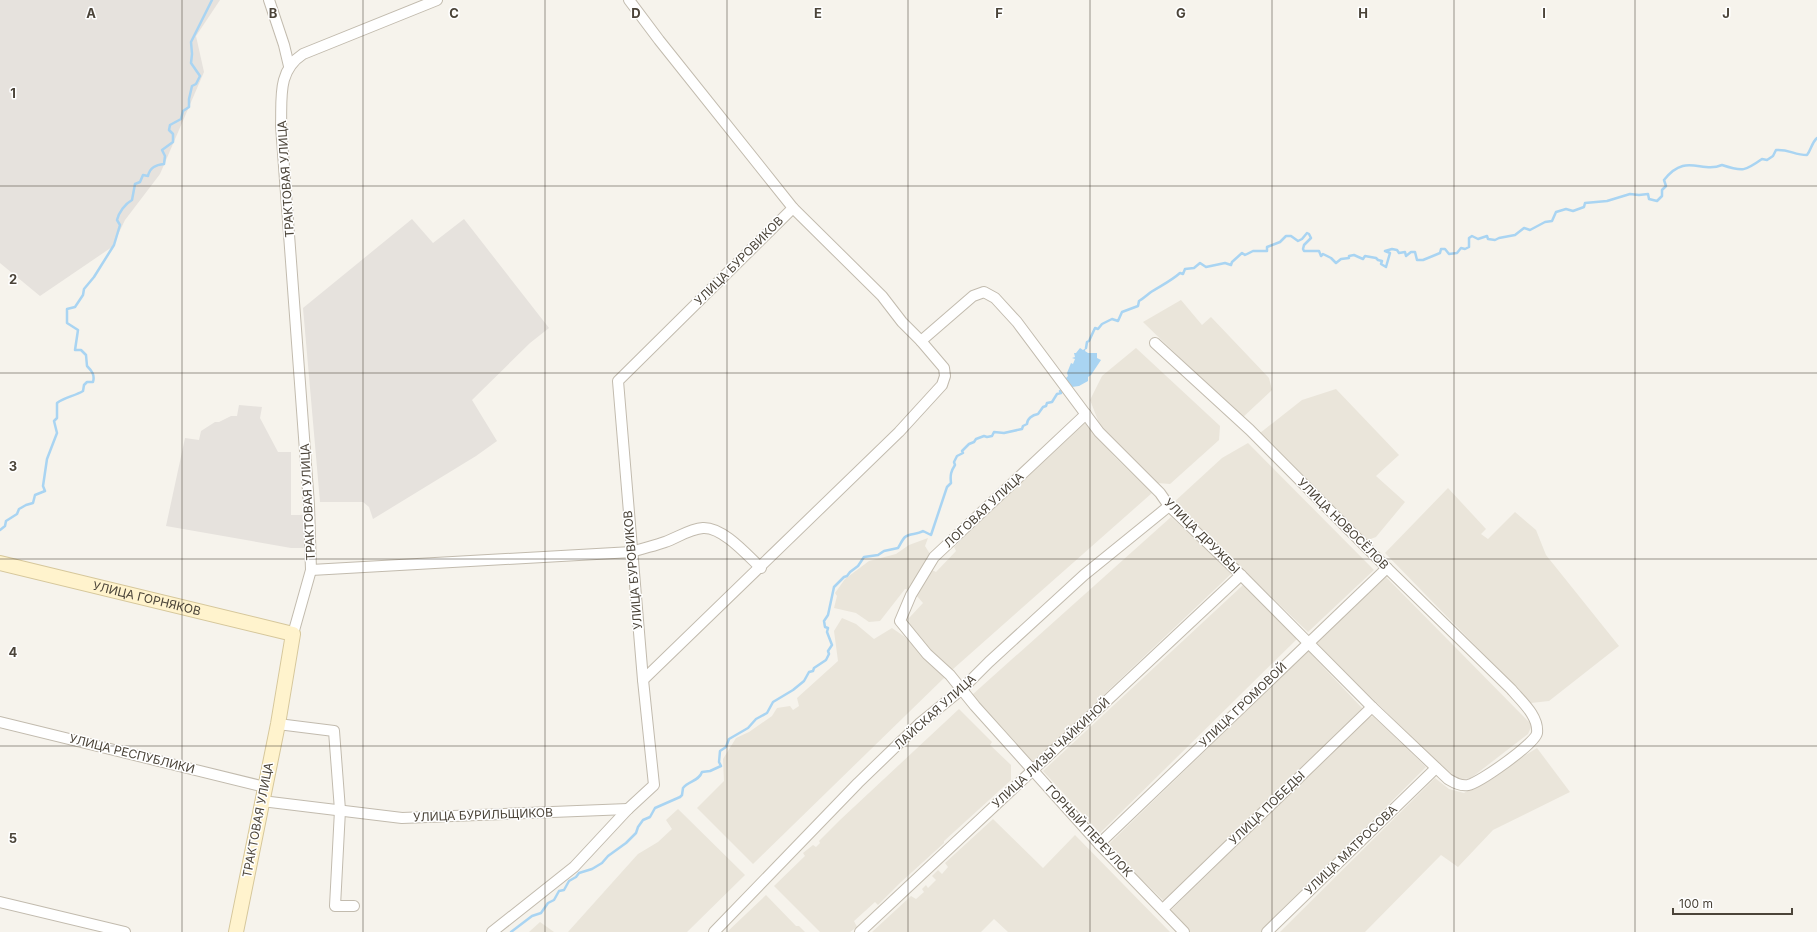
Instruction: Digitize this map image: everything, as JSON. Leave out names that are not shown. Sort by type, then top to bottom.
[{"type":"street","points":[[269,0],[284,45],[289,66],[303,54],[437,0]]},
{"type":"street","points":[[629,0],[792,208],[882,296],[902,322],[921,341],[944,368],[945,376],[942,385],[899,432],[761,568],[643,680]]},
{"type":"street","points":[[284,45],[303,54]]},
{"type":"street","name":"ТРАКТОВАЯ УЛИЦА","points":[[236,932],[278,724],[293,634],[311,570],[309,504],[281,126],[282,88],[289,66]]},
{"type":"street","name":"УЛИЦА БУРОВИКОВ","points":[[492,932],[574,867],[628,809],[654,785],[643,680],[618,381],[792,208]]},
{"type":"street","name":"УЛИЦА ДРУЖБЫ","points":[[921,341],[973,296],[984,292],[995,298],[1018,322],[1099,432],[1160,493],[1169,506],[1241,575],[1372,707],[1436,768]]},
{"type":"street","name":"УЛИЦА НОВОСЁЛОВ","points":[[1155,343],[1250,430],[1387,568],[1511,689],[1528,709],[1536,722],[1537,735],[1529,745],[1515,756],[1470,785],[1459,785],[1448,779],[1436,768]]},
{"type":"street","name":"ЛОГОВАЯ УЛИЦА","points":[[900,621],[911,594],[934,557],[1086,414]]},
{"type":"street","name":"ЛАЙСКАЯ УЛИЦА","points":[[714,932],[858,783],[919,724],[962,689],[989,662],[1084,575],[1169,506]]},
{"type":"street","points":[[311,570],[632,552],[665,542],[684,533],[703,528],[719,532],[732,541],[761,568]]},
{"type":"street","name":"УЛИЦА ГОРНЯКОВ","points":[[0,563],[293,634]]},
{"type":"street","name":"УЛИЦА ГРОМОВОЙ","points":[[1099,844],[1307,643],[1387,568]]},
{"type":"street","name":"УЛИЦА ЛИЗЫ ЧАЙКИНОЙ","points":[[860,932],[1241,575]]},
{"type":"street","name":"ГОРНЫЙ ПЕРЕУЛОК","points":[[900,621],[927,654],[950,675],[1099,844],[1184,932]]},
{"type":"street","name":"УЛИЦА ПОБЕДЫ","points":[[1163,909],[1372,707]]},
{"type":"street","name":"УЛИЦА РЕСПУБЛИКИ","points":[[0,722],[265,787]]},
{"type":"street","points":[[278,724],[334,731],[340,810],[336,906],[354,906]]},
{"type":"street","name":"УЛИЦА МАТРОСОВА","points":[[1267,932],[1436,768]]},
{"type":"street","name":"УЛИЦА БУРИЛЬЩИКОВ","points":[[262,801],[402,818],[628,809]]},
{"type":"street","points":[[0,902],[125,932]]},
{"type":"shaded area","points":[[0,0],[220,0],[196,36],[204,72],[160,174],[125,220],[112,247],[40,296],[0,263]]},
{"type":"shaded area","points":[[412,219],[433,243],[464,219],[549,328],[530,343],[472,400],[497,441],[476,456],[373,519],[369,507],[363,502],[320,502],[303,308]]},
{"type":"shaded area","points":[[1181,300],[1202,325],[1211,317],[1269,378],[1272,390],[1242,418],[1143,322]]},
{"type":"shaded area","points":[[1136,348],[1220,426],[1219,440],[1170,484],[1157,483],[1101,428],[1090,400],[1102,376]]},
{"type":"shaded area","points":[[1336,389],[1399,455],[1376,476],[1405,502],[1376,537],[1368,540],[1260,433],[1302,400]]},
{"type":"shaded area","points":[[239,405],[262,407],[260,418],[278,452],[291,452],[291,515],[305,515],[306,548],[291,548],[166,526],[185,438],[199,440],[201,431],[215,422],[219,422],[231,416],[237,416]]},
{"type":"shaded area","points":[[1084,422],[1115,457],[1152,493],[952,670],[936,657],[910,628],[909,618],[923,603],[916,595],[932,570],[936,572],[956,551],[954,547]]},
{"type":"shaded area","points":[[1248,443],[1374,570],[1308,632],[1173,503],[1222,458]]},
{"type":"shaded area","points":[[1448,488],[1486,529],[1481,534],[1488,539],[1515,512],[1536,530],[1546,555],[1619,646],[1549,701],[1531,703],[1385,553]]},
{"type":"shaded area","points":[[1171,517],[1232,573],[1032,763],[972,695]]},
{"type":"shaded area","points":[[928,538],[925,546],[930,554],[909,590],[905,589],[880,621],[869,622],[856,613],[834,608],[837,596],[835,593],[845,579],[869,561],[896,554],[909,545]]},
{"type":"shaded area","points":[[1385,576],[1532,725],[1528,734],[1471,778],[1456,780],[1315,643]]},
{"type":"shaded area","points":[[1243,585],[1298,638],[1100,833],[1043,771]]},
{"type":"shaded area","points":[[842,618],[856,624],[874,639],[892,628],[905,637],[945,677],[753,864],[697,808],[724,781],[723,759],[736,738],[749,732],[772,716],[777,708],[790,706],[793,710],[799,706],[797,698],[838,661],[834,631]]},
{"type":"shaded area","points":[[1308,651],[1363,709],[1164,901],[1134,872],[1109,844]]},
{"type":"shaded area","points":[[959,709],[992,742],[990,745],[1011,765],[1011,780],[944,841],[944,843],[878,905],[875,902],[854,921],[857,927],[850,932],[820,932],[774,886],[805,856],[803,853],[813,845],[816,847],[820,843],[819,841],[840,820]]},
{"type":"shaded area","points":[[1373,716],[1426,767],[1261,932],[1190,932],[1172,914],[1171,910],[1368,718]]},
{"type":"shaded area","points":[[1537,748],[1570,792],[1493,830],[1458,867],[1441,855],[1365,932],[1280,932],[1435,778],[1449,789],[1464,793]]},
{"type":"shaded area","points":[[678,809],[745,875],[687,932],[568,932],[638,854],[658,842],[672,829],[666,820]]},
{"type":"shaded area","points":[[993,819],[1043,868],[1075,835],[1170,932],[1008,932],[994,919],[981,932],[872,932],[911,896],[916,899],[924,892],[922,889],[926,885],[928,888],[936,880],[932,876],[938,870],[942,874],[948,867],[945,863]]},
{"type":"shaded area","points":[[766,895],[796,926],[799,926],[805,932],[727,932]]},
{"type":"shaded area","points":[[540,922],[554,932],[529,932]]},
{"type":"water","points":[[1080,348],[1083,350],[1086,348],[1085,351],[1088,353],[1097,353],[1097,358],[1101,360],[1088,377],[1088,381],[1079,386],[1072,387],[1070,384],[1068,385],[1065,379],[1068,376],[1067,373],[1071,363],[1073,364],[1075,359],[1072,358],[1075,357],[1074,353],[1076,353]]},
{"type":"waterway","points":[[0,530],[5,526],[6,521],[17,514],[19,509],[33,503],[35,495],[45,491],[43,486],[47,459],[57,433],[54,421],[57,418],[57,403],[83,391],[84,385],[87,382],[93,382],[94,380],[92,371],[87,366],[86,355],[81,350],[75,350],[78,330],[67,323],[67,309],[75,307],[83,295],[84,289],[94,277],[114,245],[120,225],[117,220],[118,217],[125,206],[132,200],[135,184],[140,182],[143,175],[148,176],[150,170],[154,167],[164,164],[165,156],[162,150],[173,142],[173,134],[169,130],[170,125],[181,119],[183,111],[189,107],[192,86],[196,84],[200,76],[191,63],[191,42],[212,0]]},
{"type":"waterway","points":[[1086,348],[1087,342],[1089,341],[1095,328],[1098,329],[1102,324],[1112,319],[1118,321],[1122,312],[1138,306],[1139,301],[1180,273],[1183,274],[1185,269],[1194,268],[1200,263],[1206,267],[1225,263],[1231,265],[1232,262],[1242,253],[1245,255],[1253,251],[1267,251],[1267,247],[1280,242],[1286,236],[1291,236],[1298,241],[1307,233],[1309,234],[1311,238],[1304,245],[1304,251],[1319,251],[1321,256],[1323,254],[1331,258],[1336,263],[1341,259],[1349,258],[1349,256],[1354,255],[1363,259],[1365,256],[1376,258],[1382,261],[1381,264],[1386,267],[1390,253],[1385,251],[1392,249],[1397,250],[1399,253],[1405,252],[1406,256],[1411,252],[1415,252],[1417,260],[1423,260],[1440,253],[1441,249],[1445,249],[1449,254],[1457,253],[1461,248],[1465,249],[1469,247],[1469,238],[1472,236],[1478,239],[1487,236],[1488,239],[1495,240],[1515,235],[1524,228],[1530,230],[1545,222],[1552,221],[1556,212],[1566,209],[1573,211],[1584,207],[1585,203],[1607,201],[1630,194],[1648,194],[1649,199],[1657,201],[1662,196],[1662,190],[1666,186],[1664,180],[1679,167],[1686,165],[1707,167],[1722,165],[1735,169],[1744,169],[1752,166],[1762,159],[1767,160],[1773,156],[1776,150],[1784,150],[1807,155],[1817,138]]},
{"type":"waterway","points":[[511,932],[532,916],[541,913],[548,903],[554,900],[559,891],[564,890],[569,881],[576,877],[579,873],[592,869],[602,863],[608,856],[626,843],[636,833],[643,820],[650,817],[655,808],[680,797],[682,795],[683,788],[699,777],[702,772],[710,771],[721,766],[719,762],[720,751],[726,747],[729,739],[748,728],[756,719],[767,713],[773,702],[793,690],[804,681],[809,672],[813,671],[814,668],[826,660],[829,654],[828,651],[832,645],[827,632],[828,628],[825,627],[824,621],[828,615],[834,587],[858,566],[864,557],[878,555],[884,551],[898,548],[904,538],[909,535],[923,531],[931,535],[947,487],[951,483],[951,473],[957,456],[963,453],[962,451],[976,439],[984,436],[992,436],[994,432],[1004,433],[1022,429],[1023,426],[1027,424],[1028,420],[1034,415],[1038,414],[1047,403],[1052,402],[1057,394],[1061,393],[1060,391]]}]
